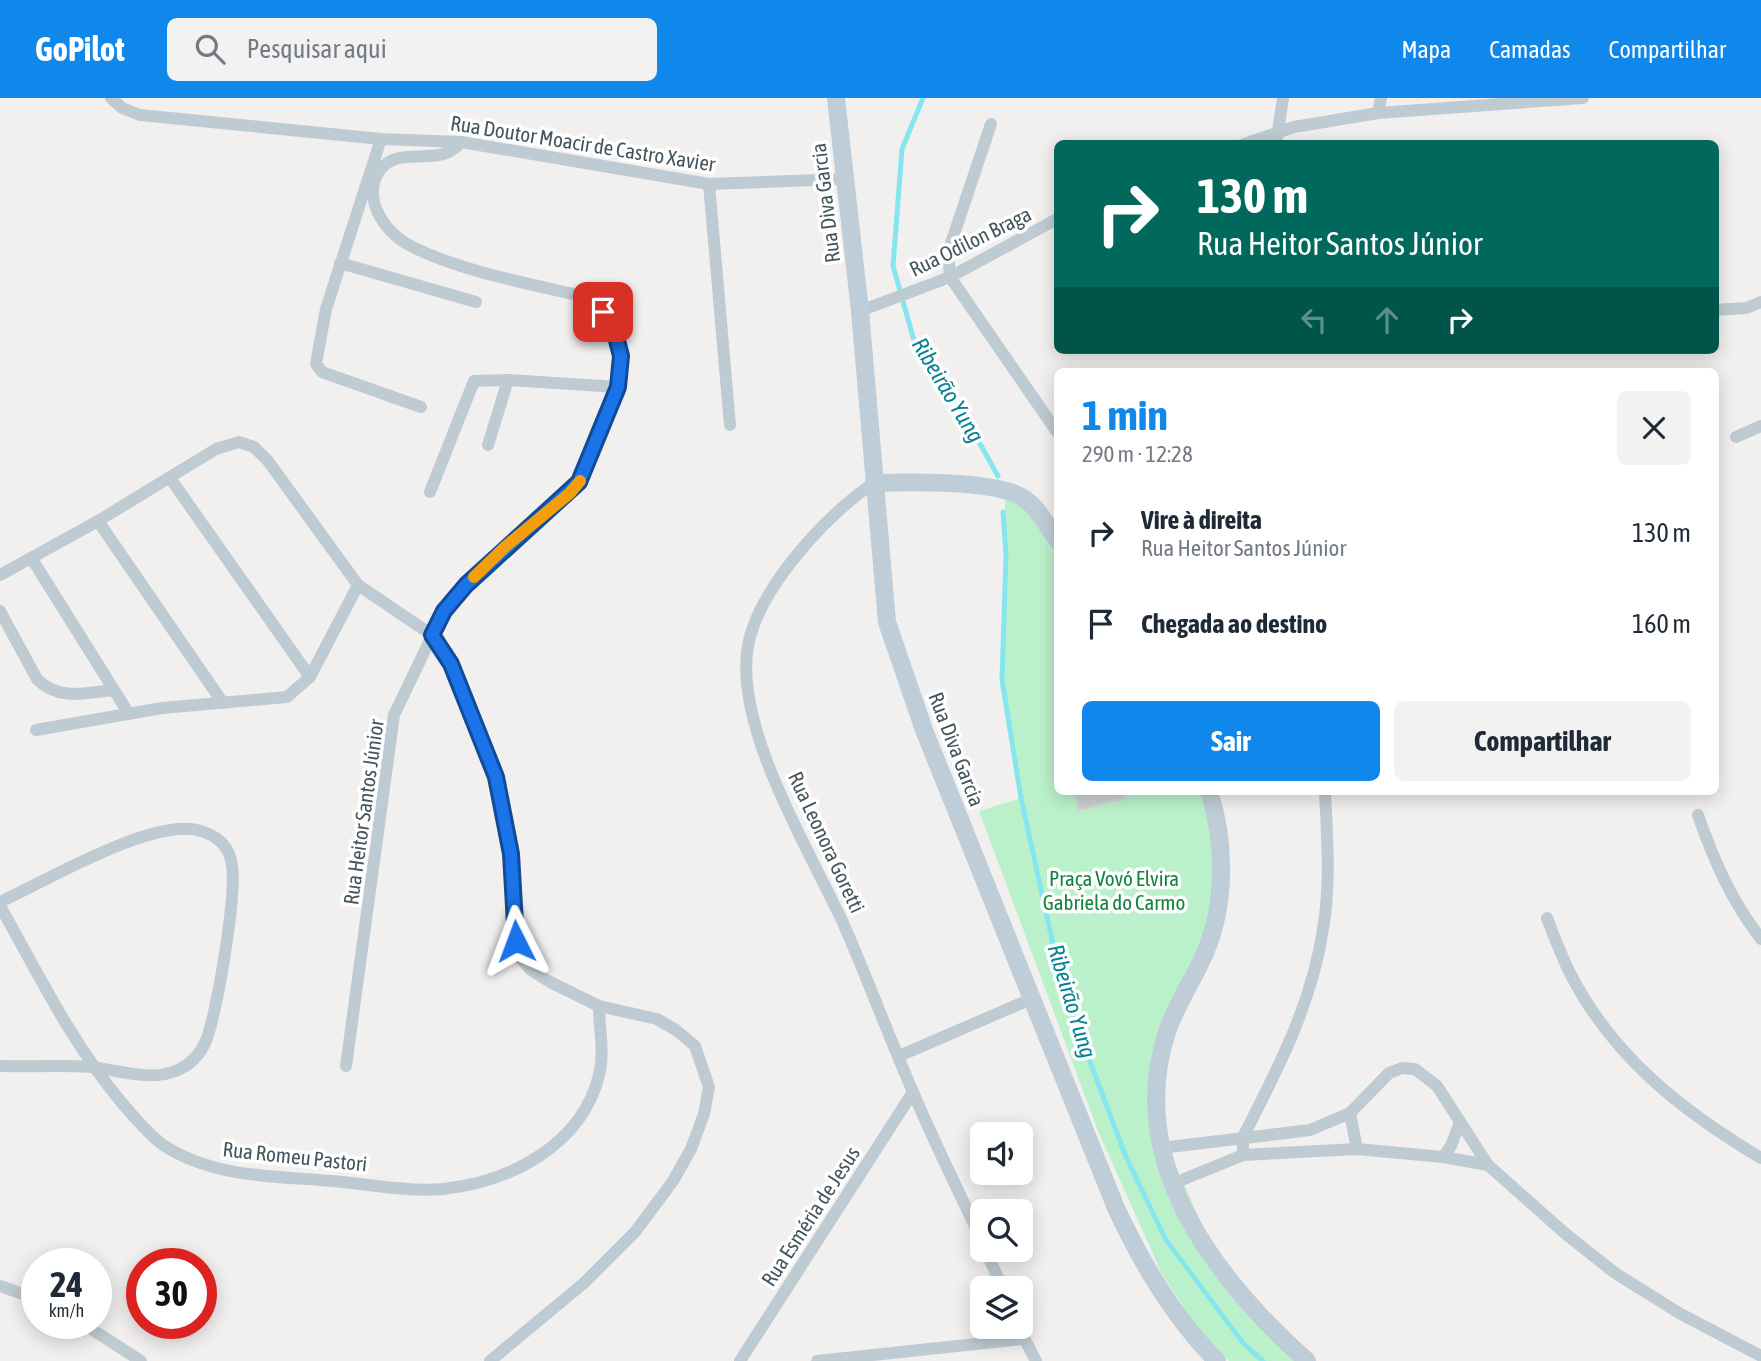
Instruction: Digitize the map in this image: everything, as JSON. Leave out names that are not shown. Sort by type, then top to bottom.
[{"type":"street","name":"Rua Doutor Moacir de Castro Xavier","points":[[111,98],[122,108],[140,115],[381,139],[461,142],[709,184],[845,178]]},
{"type":"street","name":"Rua Diva Garcia","points":[[836,98],[860,311],[890,634],[924,730],[1031,999],[1131,1239],[1170,1305],[1194,1338],[1217,1361]]},
{"type":"street","points":[[1277,138],[1283,98]]},
{"type":"street","points":[[1378,113],[1381,98]]},
{"type":"street","points":[[1277,138],[1294,127],[1378,113],[1583,98]]},
{"type":"street","points":[[991,124],[951,241],[947,264],[950,277],[1054,428]]},
{"type":"street","points":[[381,139],[340,263],[317,353],[318,369],[421,407]]},
{"type":"street","name":"Rua Heitor Santos Júnior","points":[[346,1066],[371,901],[389,737],[398,706],[444,611],[466,585],[579,482],[618,387],[621,356],[614,329],[593,303],[578,295],[473,268],[408,245],[379,217],[374,203],[374,184],[385,164],[397,158],[447,154],[461,142]]},
{"type":"street","points":[[709,184],[730,425]]},
{"type":"street","name":"Rua Odilon Braga","points":[[860,311],[950,277],[1054,221]]},
{"type":"street","points":[[340,263],[475,302]]},
{"type":"street","points":[[1719,310],[1746,308],[1761,302]]},
{"type":"street","points":[[429,492],[451,444],[470,386],[479,379],[618,387]]},
{"type":"street","points":[[488,445],[508,380]]},
{"type":"street","points":[[1736,437],[1761,426]]},
{"type":"street","points":[[0,575],[98,521],[227,444],[239,442],[254,447],[268,461],[358,585],[432,635],[451,664],[496,777],[511,854],[519,956],[531,970],[550,982],[599,1006],[657,1019],[695,1046],[709,1087],[704,1114],[673,1181],[635,1232],[584,1283],[490,1361]]},
{"type":"street","points":[[170,478],[310,677]]},
{"type":"street","points":[[874,483],[916,482],[1014,493],[1032,505],[1054,536]]},
{"type":"street","name":"Rua Leonora Goretti","points":[[874,483],[831,515],[766,600],[754,624],[747,652],[747,684],[752,719],[778,785],[844,925],[913,1092],[970,1215]]},
{"type":"street","points":[[98,521],[223,703]]},
{"type":"street","points":[[32,559],[129,714]]},
{"type":"street","points":[[36,730],[129,714],[223,703],[278,700],[294,692],[310,677],[358,585]]},
{"type":"street","points":[[0,611],[37,679],[46,688],[70,694],[113,690]]},
{"type":"street","points":[[1210,795],[1218,832],[1219,900],[1206,949],[1180,998],[1158,1064],[1154,1105],[1161,1147],[1172,1184],[1205,1246],[1237,1290],[1307,1361]]},
{"type":"street","points":[[1243,1155],[1242,1137],[1305,1005],[1323,930],[1329,866],[1325,795]]},
{"type":"street","points":[[1698,815],[1716,867],[1738,910],[1761,939]]},
{"type":"street","points":[[0,904],[136,839],[162,831],[198,831],[216,837],[225,845],[231,858],[233,897],[206,1040],[193,1062],[176,1071],[151,1075],[92,1068],[0,1066]]},
{"type":"street","name":"Rua Romeu Pastori","points":[[0,904],[92,1068],[153,1136],[189,1160],[225,1171],[440,1189],[482,1182],[515,1170],[552,1148],[574,1127],[590,1100],[600,1073],[599,1006]]},
{"type":"street","points":[[1547,918],[1577,985],[1607,1030],[1653,1082],[1705,1125],[1761,1158]]},
{"type":"street","points":[[899,1056],[1031,999]]},
{"type":"street","points":[[1161,1147],[1311,1130],[1350,1113],[1389,1073],[1402,1068],[1415,1069],[1437,1086],[1488,1165],[1615,1273],[1679,1313],[1761,1356]]},
{"type":"street","name":"Rua Esméria de Jesus","points":[[740,1361],[913,1092]]},
{"type":"street","points":[[1350,1113],[1357,1149]]},
{"type":"street","points":[[1443,1157],[1451,1146],[1460,1122]]},
{"type":"street","points":[[1172,1184],[1243,1155],[1357,1149],[1443,1157],[1488,1165]]},
{"type":"street","points":[[0,1286],[21,1293]]},
{"type":"street","points":[[107,1339],[141,1361]]},
{"type":"street","points":[[817,1361],[977,1339]]},
{"type":"street","points":[[1024,1339],[1036,1361]]},
{"type":"green space","name":"Praça Vovó Elvira Gabriela do Carmo","points":[[1005,495],[1024,507],[1054,544],[1054,795],[1206,795],[1217,879],[1199,949],[1185,974],[1159,1108],[1173,1160],[1209,1240],[1304,1361],[1229,1361],[1197,1327],[1162,1274],[1098,1131],[979,811],[1021,798],[1002,680]]},
{"type":"building","points":[[1076,795],[1124,795],[1125,798],[1079,810]]},
{"type":"waterway","name":"Ribeirão Yung","points":[[923,98],[902,149],[893,266],[915,344],[941,374],[998,476]]},
{"type":"waterway","name":"Ribeirão Yung","points":[[1003,512],[1006,555],[1002,680],[1021,798],[1063,990],[1126,1157],[1166,1240],[1243,1343],[1263,1361]]},
{"type":"slow traffic","points":[[474,577],[505,547],[555,507],[580,481]]},
{"type":"route","points":[[516,941],[511,854],[496,777],[451,664],[432,635],[444,611],[466,585],[505,547],[555,507],[579,482],[618,387],[621,356],[614,329],[603,312]]}]
